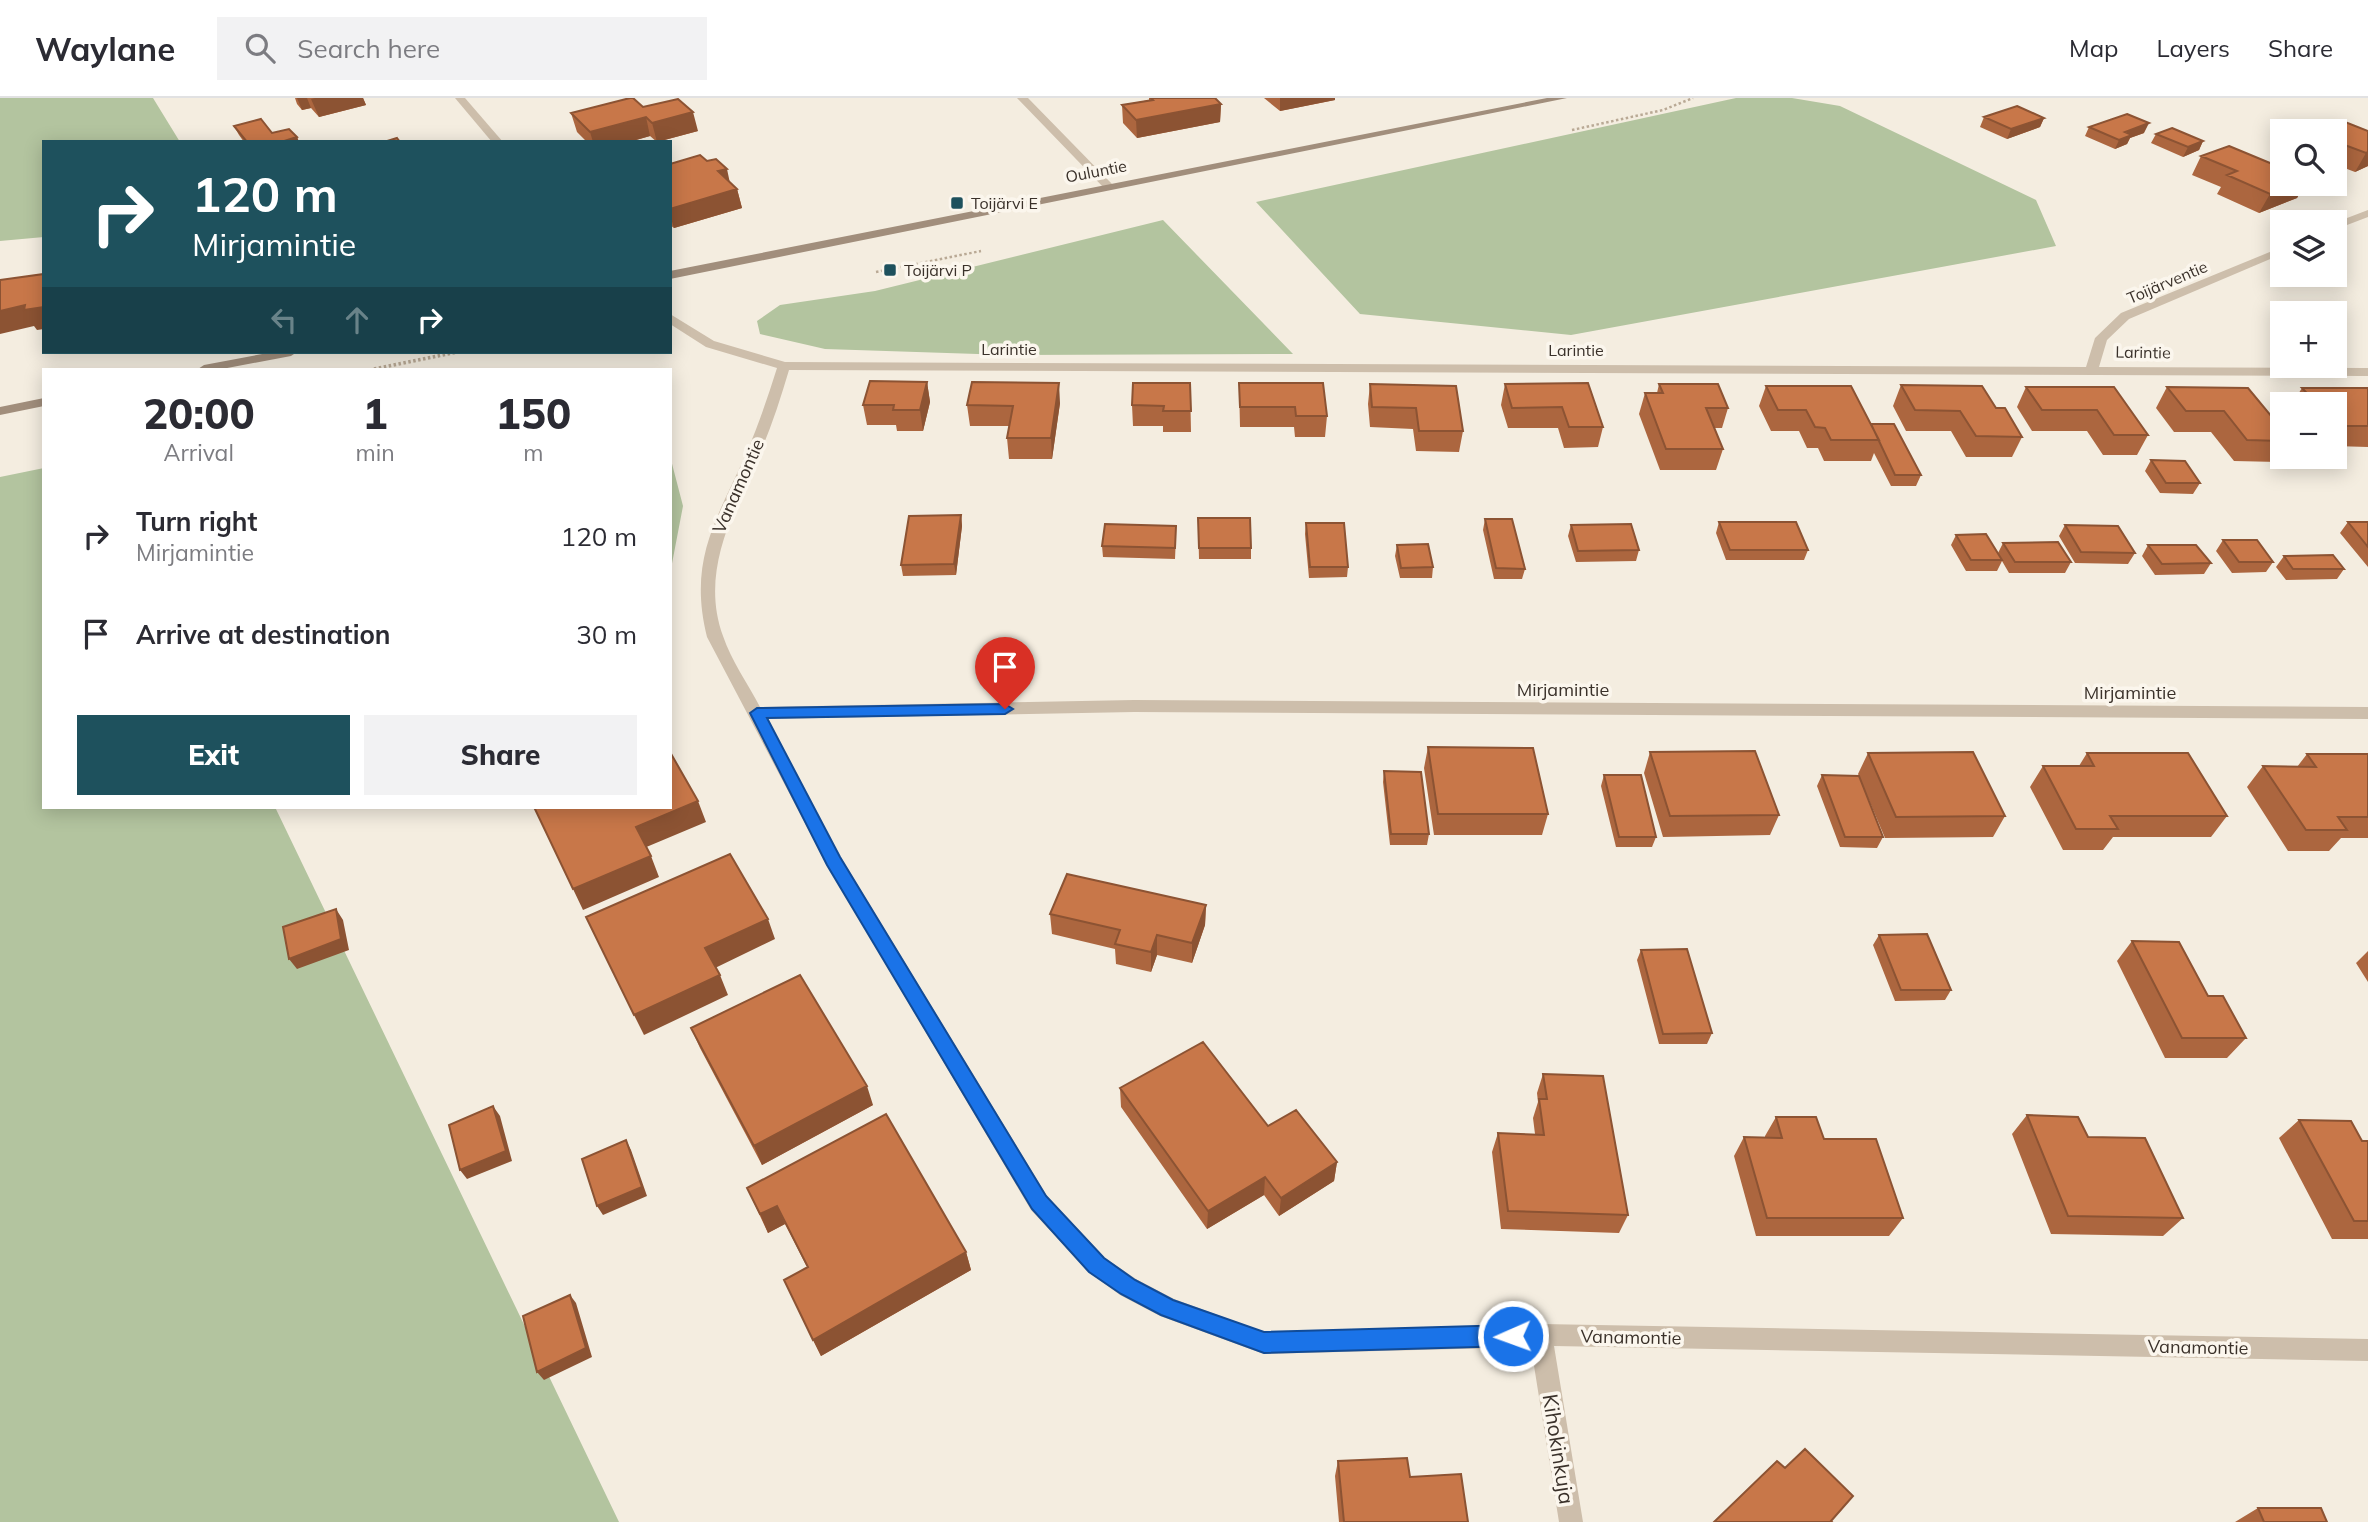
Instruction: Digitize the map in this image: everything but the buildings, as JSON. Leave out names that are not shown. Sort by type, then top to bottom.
[{"type":"main road","name":"Ouluntie","points":[[1528,104],[1547,98]]},
{"type":"main road","name":"Ouluntie","points":[[672,275],[1562,98]]},
{"type":"main road","points":[[209,368],[281,354]]},
{"type":"main road","points":[[0,411],[42,402]]},
{"type":"street","points":[[460,98],[496,140]]},
{"type":"street","points":[[1023,98],[1108,187]]},
{"type":"street","points":[[2347,222],[2368,213]]},
{"type":"street","name":"Toijärventie","points":[[2092,369],[2097,342],[2125,316],[2270,255]]},
{"type":"street","points":[[672,319],[710,344],[784,366]]},
{"type":"street","name":"Larintie","points":[[784,366],[2368,372]]},
{"type":"street","name":"Vanamontie","points":[[784,366],[752,455],[719,523],[709,556],[706,612],[715,637],[833,860],[1039,1203],[1097,1265],[1128,1287],[1168,1308],[1264,1343],[1541,1335],[2368,1350]]},
{"type":"street","name":"Mirjamintie","points":[[757,713],[1134,706],[2368,713]]},
{"type":"street","name":"Kihokinkuja","points":[[1541,1335],[1571,1522]]},
{"type":"path","points":[[379,368],[447,354]]},
{"type":"green space","points":[[0,98],[153,98],[179,140],[42,140],[42,237],[0,241]]},
{"type":"green space","points":[[1736,98],[1792,98],[1840,106],[2036,200],[2056,246],[1571,335],[1360,314],[1256,202]]},
{"type":"green space","points":[[1163,220],[1293,354],[1008,355],[825,349],[760,334],[757,321],[780,305],[875,291]]},
{"type":"green space","points":[[672,464],[683,506],[672,564]]},
{"type":"green space","points":[[42,468],[42,809],[276,809],[619,1522],[0,1522],[0,477]]},
{"type":"place","name":"Toijärvi E","points":[[957,203]]},
{"type":"place","name":"Toijärvi P","points":[[890,270]]},
{"type":"route","points":[[1005,709],[757,713],[833,860],[1039,1203],[1097,1265],[1128,1287],[1168,1308],[1264,1343],[1513,1336]]}]
